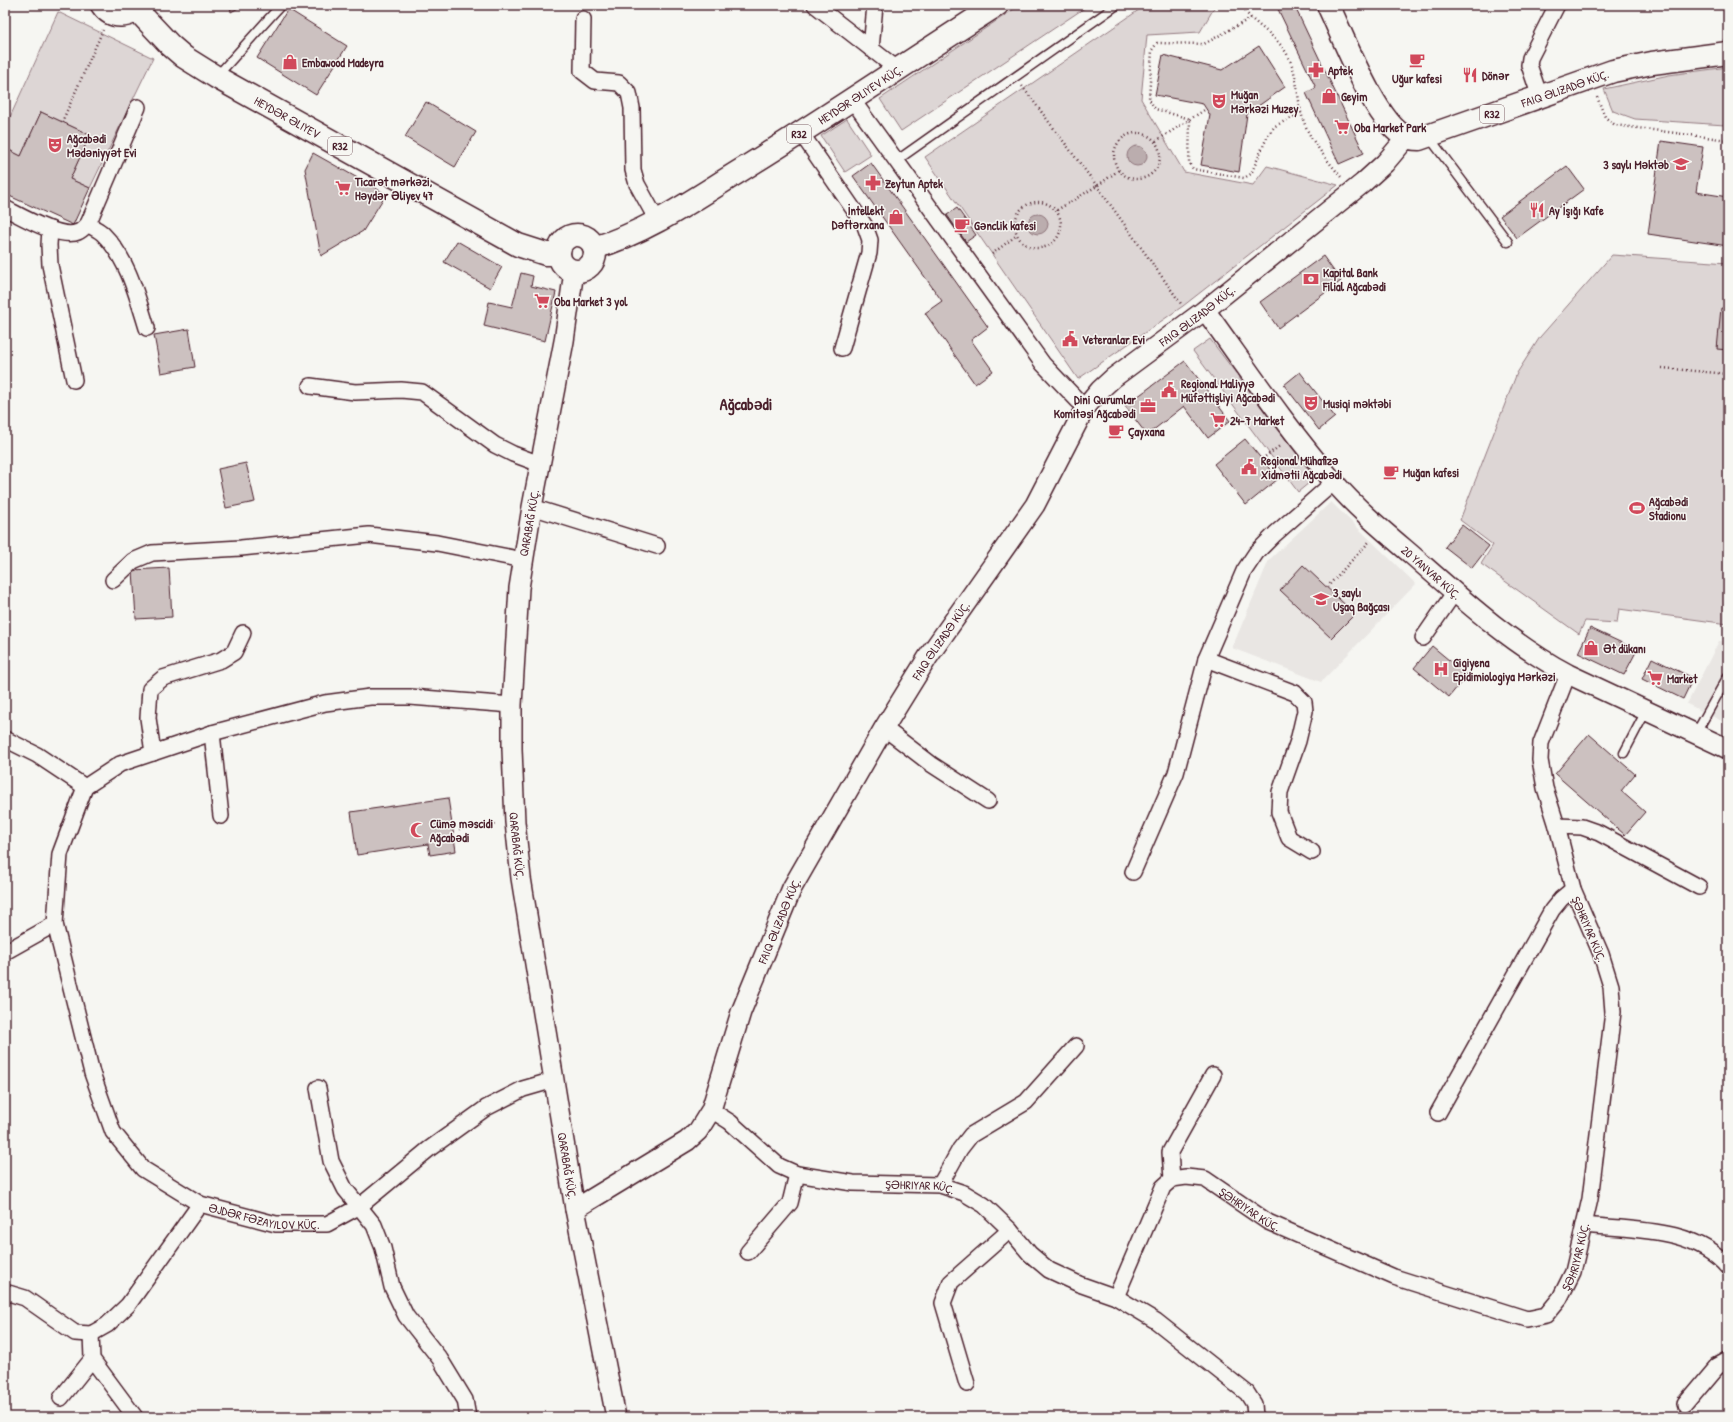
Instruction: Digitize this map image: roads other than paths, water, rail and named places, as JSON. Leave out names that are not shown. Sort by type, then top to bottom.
[{"type":"main road","name":"HEYDƏR ƏLIYEV KÜÇ.","points":[[594,248],[624,239],[658,222],[801,133],[896,69],[997,5]]},
{"type":"main road","points":[[1328,5],[1373,101],[1394,128],[1406,137]]},
{"type":"main road","name":"HEYDƏR ƏLIYEV","points":[[138,7],[170,45],[184,57],[216,78],[518,245],[546,254],[559,254]]},
{"type":"main road","points":[[106,9],[124,16],[138,7]]},
{"type":"main road","name":"FAIQ ƏLIZADƏ KÜÇ.","points":[[1406,137],[1418,139],[1428,137],[1614,72],[1652,64],[1728,53]]},
{"type":"main road","points":[[571,236],[582,236],[591,243],[594,248],[595,254],[590,265],[580,270],[574,271],[564,265],[559,254],[562,243],[571,236]]},
{"type":"street","points":[[815,5],[896,69]]},
{"type":"street","points":[[871,49],[875,5]]},
{"type":"street","points":[[1540,97],[1529,65],[1530,58],[1557,5]]},
{"type":"street","points":[[584,19],[582,70],[595,81],[619,83],[629,92],[632,108],[632,170],[658,222]]},
{"type":"street","points":[[852,98],[1043,364],[1085,408]]},
{"type":"street","points":[[5,208],[50,229],[66,234],[78,232],[88,224],[138,107]]},
{"type":"street","points":[[801,133],[865,226],[870,240],[869,253],[842,348]]},
{"type":"street","name":"FAIQ ƏLIZADƏ KÜÇ.","points":[[575,1209],[687,1141],[698,1131],[711,1110],[741,1012],[792,888],[884,728],[928,658],[1035,505],[1085,408],[1100,390],[1113,378],[1205,310],[1353,192],[1384,163],[1406,137]]},
{"type":"street","points":[[88,224],[102,234],[109,242],[130,275],[147,328]]},
{"type":"street","points":[[50,229],[50,265],[74,380]]},
{"type":"street","name":"QARABAĞ KÜÇ.","points":[[574,271],[559,371],[532,507],[519,588],[512,705],[515,822],[521,878],[575,1209],[616,1417]]},
{"type":"street","name":"20 YANVAR KÜÇ.","points":[[1205,310],[1287,423],[1334,482],[1381,528],[1454,593],[1544,661],[1695,735],[1728,749]]},
{"type":"street","points":[[310,386],[356,392],[401,390],[422,392],[495,445],[513,454],[540,464]]},
{"type":"street","points":[[1133,872],[1176,773],[1206,659],[1244,571],[1256,553],[1274,534],[1334,482]]},
{"type":"street","points":[[532,507],[657,546]]},
{"type":"street","points":[[113,580],[133,561],[152,553],[241,548],[369,535],[437,543],[523,560]]},
{"type":"street","points":[[1423,638],[1454,593]]},
{"type":"street","points":[[153,753],[148,718],[150,689],[163,678],[221,660],[234,652],[243,633]]},
{"type":"street","points":[[1206,659],[1295,693],[1304,702],[1305,711],[1298,741],[1280,792],[1279,812],[1289,838],[1312,852]]},
{"type":"street","name":"ŞƏHRIYAR KÜÇ.","points":[[1172,1179],[1186,1177],[1204,1179],[1268,1222],[1394,1277],[1527,1319],[1546,1315],[1560,1298],[1573,1272],[1584,1225],[1596,1161],[1613,1012],[1611,986],[1601,954],[1573,890],[1557,826],[1545,788],[1540,760],[1541,743],[1568,674]]},
{"type":"street","points":[[512,705],[410,697],[370,697],[325,703],[212,733],[120,764],[85,787],[60,854],[55,924],[92,1073],[113,1132],[143,1170],[200,1204],[276,1224],[327,1224],[360,1206],[429,1149],[486,1108],[523,1089],[554,1080]]},
{"type":"street","points":[[884,728],[931,764],[988,801]]},
{"type":"street","points":[[212,733],[221,816]]},
{"type":"street","points":[[5,739],[37,755],[85,787]]},
{"type":"street","points":[[1557,826],[1582,827],[1599,833],[1699,887]]},
{"type":"street","points":[[1438,1113],[1552,910],[1561,899],[1573,890]]},
{"type":"street","points":[[5,952],[55,924]]},
{"type":"street","points":[[940,1185],[960,1149],[971,1135],[1026,1102],[1076,1046]]},
{"type":"street","points":[[1116,1297],[1162,1187],[1172,1179],[1170,1152],[1213,1075]]},
{"type":"street","points":[[318,1088],[331,1161],[345,1189],[374,1225],[383,1248],[392,1287],[406,1316],[440,1359],[465,1400],[468,1417]]},
{"type":"street","name":"ŞƏHRIYAR KÜÇ.","points":[[711,1110],[730,1122],[779,1166],[797,1174],[854,1183],[940,1185],[964,1193],[984,1205],[1010,1230],[1030,1254],[1049,1270],[1079,1284],[1116,1297],[1156,1320],[1239,1385],[1247,1393],[1254,1404],[1255,1417]]},
{"type":"street","points":[[748,1252],[790,1203],[797,1174]]},
{"type":"street","points":[[5,1292],[25,1298],[75,1333],[91,1334],[107,1325],[128,1305],[200,1204]]},
{"type":"street","points":[[1584,1225],[1673,1234],[1726,1257]]},
{"type":"street","points":[[967,1384],[943,1303],[951,1282],[1010,1230]]},
{"type":"street","points":[[91,1334],[92,1359],[135,1417]]},
{"type":"street","points":[[61,1398],[92,1359]]},
{"type":"street","points":[[1685,1404],[1716,1366],[1728,1360]]},
{"type":"lane","points":[[216,78],[281,5]]},
{"type":"lane","points":[[896,161],[1014,76],[1117,5]]},
{"type":"lane","points":[[1428,137],[1508,242]]},
{"type":"lane","points":[[1695,735],[1728,676]]},
{"type":"lane","points":[[1624,753],[1646,711]]},
{"type":"place","name":"Uğur kafesi","points":[[1417,60]]},
{"type":"place","name":"Embawood Madeyra","points":[[290,62]]},
{"type":"place","name":"Aptek","points":[[1316,70]]},
{"type":"place","name":"Dönər","points":[[1470,75]]},
{"type":"place","name":"Geyim","points":[[1329,96]]},
{"type":"place","name":"Muğan Mərkəzi Muzey","points":[[1219,101]]},
{"type":"place","name":"Oba Market Park","points":[[1342,127]]},
{"type":"place","name":"Ağcabədi Mədəniyyət Evi","points":[[55,145]]},
{"type":"place","name":"3 saylı Məktəb","points":[[1681,164]]},
{"type":"place","name":"Zeytun Aptek","points":[[873,183]]},
{"type":"place","name":"Ticarət mərkəzi, Həydər Əliyev 47","points":[[343,188]]},
{"type":"place","name":"Ay İşığı Kafe","points":[[1537,210]]},
{"type":"place","name":"İntellekt Dəftərxana","points":[[896,217]]},
{"type":"place","name":"Gənclik kafesi","points":[[962,225]]},
{"type":"place","name":"Kapital Bank Filial Ağcabədi","points":[[1311,279]]},
{"type":"place","name":"Oba Market 3 yol","points":[[542,301]]},
{"type":"place","name":"Veteranlar Evi","points":[[1070,339]]},
{"type":"place","name":"Regional Maliyyə Müfəttişliyi Ağcabədi","points":[[1169,390]]},
{"type":"place","name":"Musiqi məktəbi","points":[[1311,403]]},
{"type":"place","name":"Dini Qurumlar Komitəsi Ağcabədi","points":[[1148,406]]},
{"type":"place","name":"24-7 Market","points":[[1218,420]]},
{"type":"place","name":"Çayxana","points":[[1116,431]]},
{"type":"place","name":"Regional Mühafizə Xidmətii Ağcabədi","points":[[1249,467]]},
{"type":"place","name":"Muğan kafesi","points":[[1391,472]]},
{"type":"place","name":"Ağcabədi Stadionu","points":[[1637,508]]},
{"type":"place","name":"3 saylı Uşaq Bağçası","points":[[1321,599]]},
{"type":"place","name":"Әt dükanı","points":[[1591,648]]},
{"type":"place","name":"Gigiyena Epidimiologiya Mərkəzi","points":[[1441,669]]},
{"type":"place","name":"Market","points":[[1655,678]]},
{"type":"place","name":"Cümə məscidi Ağcabədi","points":[[418,830]]},
{"type":"district","name":"Ağcabədi","points":[[746,404]]}]
